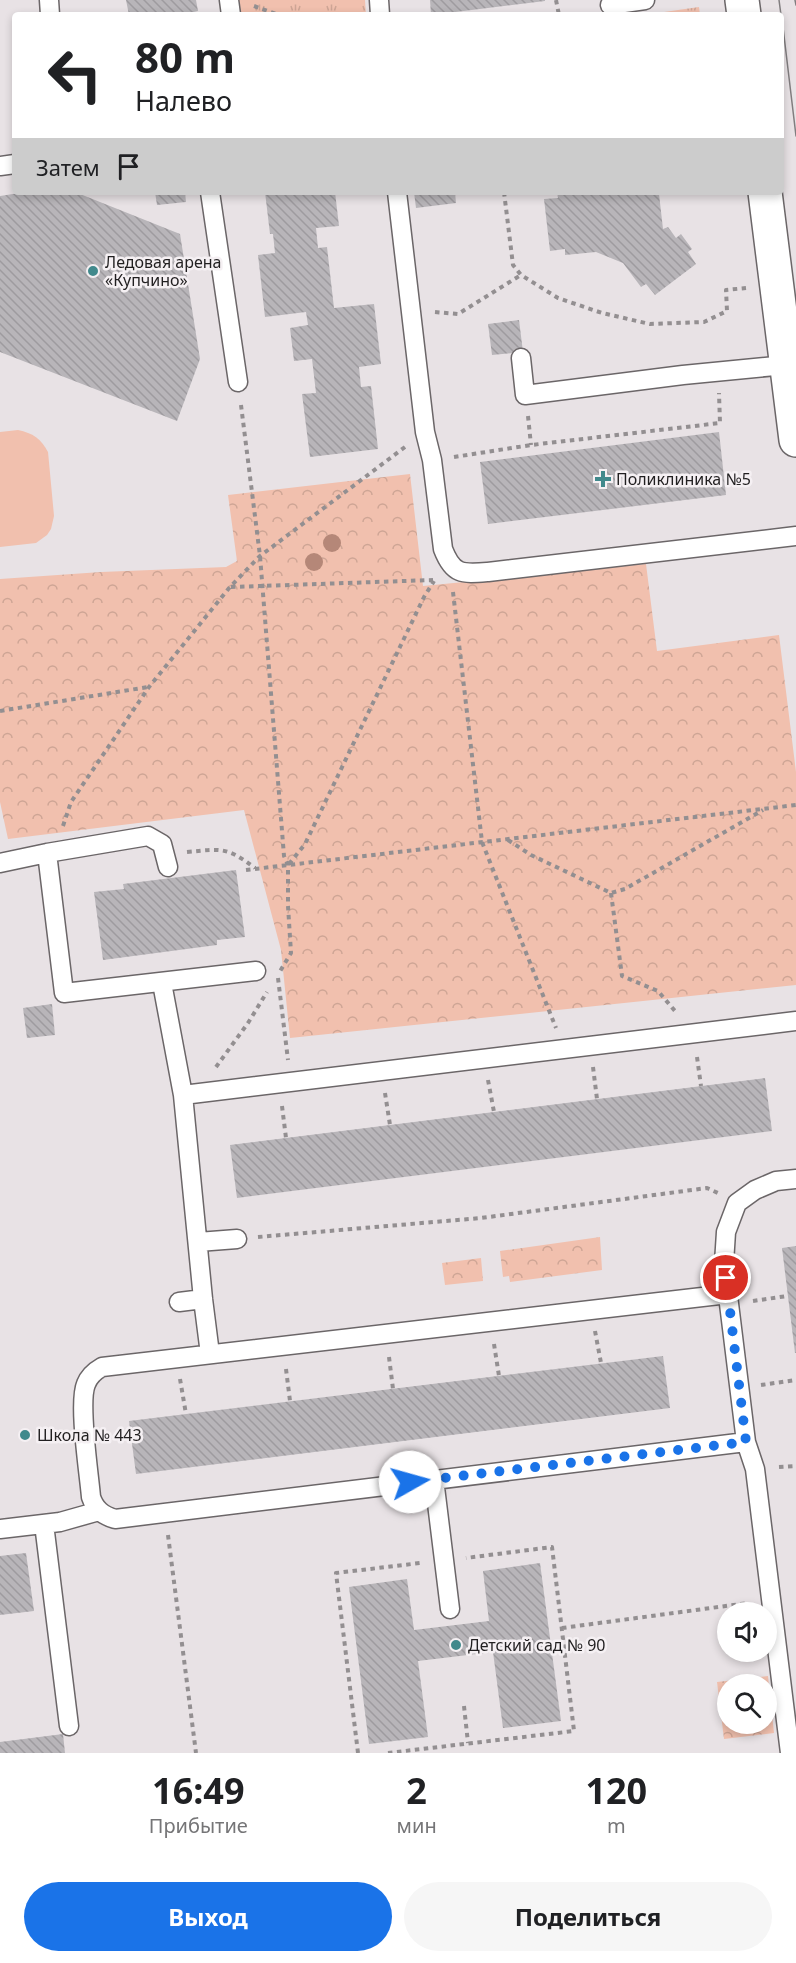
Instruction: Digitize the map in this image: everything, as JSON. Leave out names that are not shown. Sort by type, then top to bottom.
[{"type":"street","points":[[765,195],[796,440]]},
{"type":"lane","points":[[610,5],[645,0]]},
{"type":"lane","points":[[210,195],[238,382]]},
{"type":"lane","points":[[397,195],[425,432],[432,460],[443,549],[448,562],[456,570],[468,574],[796,537]]},
{"type":"lane","points":[[521,358],[525,395],[786,365]]},
{"type":"lane","points":[[0,863],[148,836],[162,844],[167,861]]},
{"type":"lane","points":[[47,853],[64,993],[256,971]]},
{"type":"lane","points":[[162,983],[183,1095],[210,1354]]},
{"type":"lane","points":[[183,1095],[796,1021]]},
{"type":"lane","points":[[790,1753],[755,1468],[746,1442],[724,1263],[726,1232],[737,1203],[755,1190],[776,1181],[796,1179]]},
{"type":"lane","points":[[198,1242],[237,1239]]},
{"type":"lane","points":[[179,1302],[203,1299]]},
{"type":"lane","points":[[729,1299],[591,1310],[102,1366],[86,1384],[83,1404],[91,1497],[94,1506],[99,1511],[115,1519],[746,1442]]},
{"type":"lane","points":[[434,1479],[450,1609]]},
{"type":"lane","points":[[0,1529],[60,1522],[99,1511]]},
{"type":"lane","points":[[44,1524],[69,1726]]},
{"type":"path","points":[[248,4],[271,12]]},
{"type":"path","points":[[504,195],[513,265],[521,275],[558,298],[602,314],[650,324],[704,322],[727,311],[726,290],[746,288]]},
{"type":"path","points":[[410,309],[458,314],[521,275]]},
{"type":"path","points":[[432,460],[531,445],[720,423],[718,372]]},
{"type":"path","points":[[238,382],[260,556],[284,856],[288,865]]},
{"type":"path","points":[[47,853],[59,837],[71,802],[149,687],[230,587],[260,556],[425,432]]},
{"type":"path","points":[[230,587],[435,580],[419,608],[305,844],[288,865]]},
{"type":"path","points":[[453,588],[482,842],[559,1037]]},
{"type":"path","points":[[0,711],[149,687]]},
{"type":"path","points":[[246,870],[796,806]]},
{"type":"path","points":[[508,839],[531,855],[611,893],[625,889],[765,809]]},
{"type":"path","points":[[167,861],[222,849],[243,859],[256,869]]},
{"type":"path","points":[[611,893],[622,976],[658,990],[681,1018]]},
{"type":"path","points":[[278,975],[286,1043]]},
{"type":"path","points":[[694,1033],[701,1086]]},
{"type":"path","points":[[590,1046],[597,1099]]},
{"type":"path","points":[[483,1059],[494,1112]]},
{"type":"path","points":[[381,1071],[390,1125]]},
{"type":"path","points":[[279,1083],[286,1138]]},
{"type":"path","points":[[237,1239],[481,1218],[707,1188],[737,1203]]},
{"type":"path","points":[[729,1299],[788,1296]]},
{"type":"path","points":[[591,1310],[601,1363]]},
{"type":"path","points":[[490,1322],[499,1376]]},
{"type":"path","points":[[385,1334],[393,1389]]},
{"type":"path","points":[[283,1346],[290,1401]]},
{"type":"path","points":[[177,1358],[186,1414]]},
{"type":"path","points":[[739,1388],[796,1380]]},
{"type":"path","points":[[165,1513],[196,1753]]},
{"type":"path","points":[[358,1753],[336,1573],[552,1547],[574,1731],[388,1753]]},
{"type":"path","points":[[562,1628],[771,1601]]},
{"type":"path","points":[[464,1706],[468,1743]]},
{"type":"green space","points":[[238,0],[365,0],[366,12],[240,12]]},
{"type":"green space","points":[[699,7],[700,12],[664,12]]},
{"type":"green space","points":[[18,430],[36,437],[48,452],[54,516],[47,535],[36,543],[0,547],[0,432]]},
{"type":"green space","points":[[410,474],[423,586],[646,564],[657,651],[779,635],[796,772],[796,985],[290,1038],[281,950],[244,810],[8,839],[0,802],[0,579],[226,567],[237,561],[228,495]]},
{"type":"green space","points":[[600,1237],[602,1270],[510,1282],[509,1276],[503,1277],[500,1251]]},
{"type":"green space","points":[[481,1258],[483,1281],[445,1285],[442,1263]]},
{"type":"green space","points":[[723,1734],[766,1734],[724,1739]]},
{"type":"building","points":[[126,0],[196,0],[198,11],[194,12],[128,12]]},
{"type":"building","points":[[430,0],[545,0],[455,12],[431,12]]},
{"type":"building","name":"Ледовая арена «Купчино»","points":[[82,195],[180,234],[200,359],[177,421],[0,352],[0,196]]},
{"type":"building","points":[[155,195],[185,195],[186,202],[157,205]]},
{"type":"building","points":[[265,195],[335,195],[339,226],[316,228],[318,248],[327,247],[334,308],[374,304],[381,364],[359,367],[361,387],[371,386],[378,449],[310,457],[302,394],[316,393],[312,359],[294,361],[290,328],[308,325],[306,312],[265,317],[258,255],[275,253],[273,234],[270,234]]},
{"type":"building","points":[[414,195],[455,195],[456,203],[416,208]]},
{"type":"building","points":[[558,195],[659,195],[663,229],[668,227],[676,238],[681,234],[692,249],[688,252],[696,264],[655,295],[646,284],[641,287],[623,263],[596,252],[565,255],[565,249],[550,251],[544,199],[558,198]]},
{"type":"building","points":[[519,320],[523,352],[492,355],[488,324]]},
{"type":"building","name":"Поликлиника №5","points":[[719,432],[726,495],[488,524],[480,462]]},
{"type":"building","points":[[236,870],[245,937],[217,940],[217,945],[103,960],[94,892],[124,889],[123,884]]},
{"type":"building","points":[[52,1004],[55,1035],[27,1038],[23,1008]]},
{"type":"building","points":[[765,1078],[772,1131],[237,1198],[230,1145]]},
{"type":"building","points":[[796,1246],[796,1353],[795,1353],[782,1248]]},
{"type":"building","points":[[663,1356],[670,1408],[136,1474],[129,1421]]},
{"type":"building","points":[[26,1553],[34,1611],[0,1615],[0,1556]]},
{"type":"building","points":[[540,1563],[561,1721],[503,1728],[493,1652],[418,1661],[428,1737],[369,1744],[349,1587],[407,1579],[414,1630],[489,1621],[483,1571]]},
{"type":"building","points":[[63,1734],[65,1753],[0,1753],[0,1742]]},
{"type":"tram line","points":[[779,0],[781,12]]},
{"type":"tram line","points":[[795,0],[796,5]]},
{"type":"tram line","points":[[784,36],[796,136]]},
{"type":"place","name":"Ледовая арена «Купчино»","points":[[93,271]]},
{"type":"place","name":"Поликлиника №5","points":[[603,479]]},
{"type":"place","name":"Школа № 443","points":[[25,1435]]},
{"type":"place","name":"Детский сад № 90","points":[[456,1645]]},
{"type":"route","points":[[410,1482],[746,1442],[726,1278]]}]
